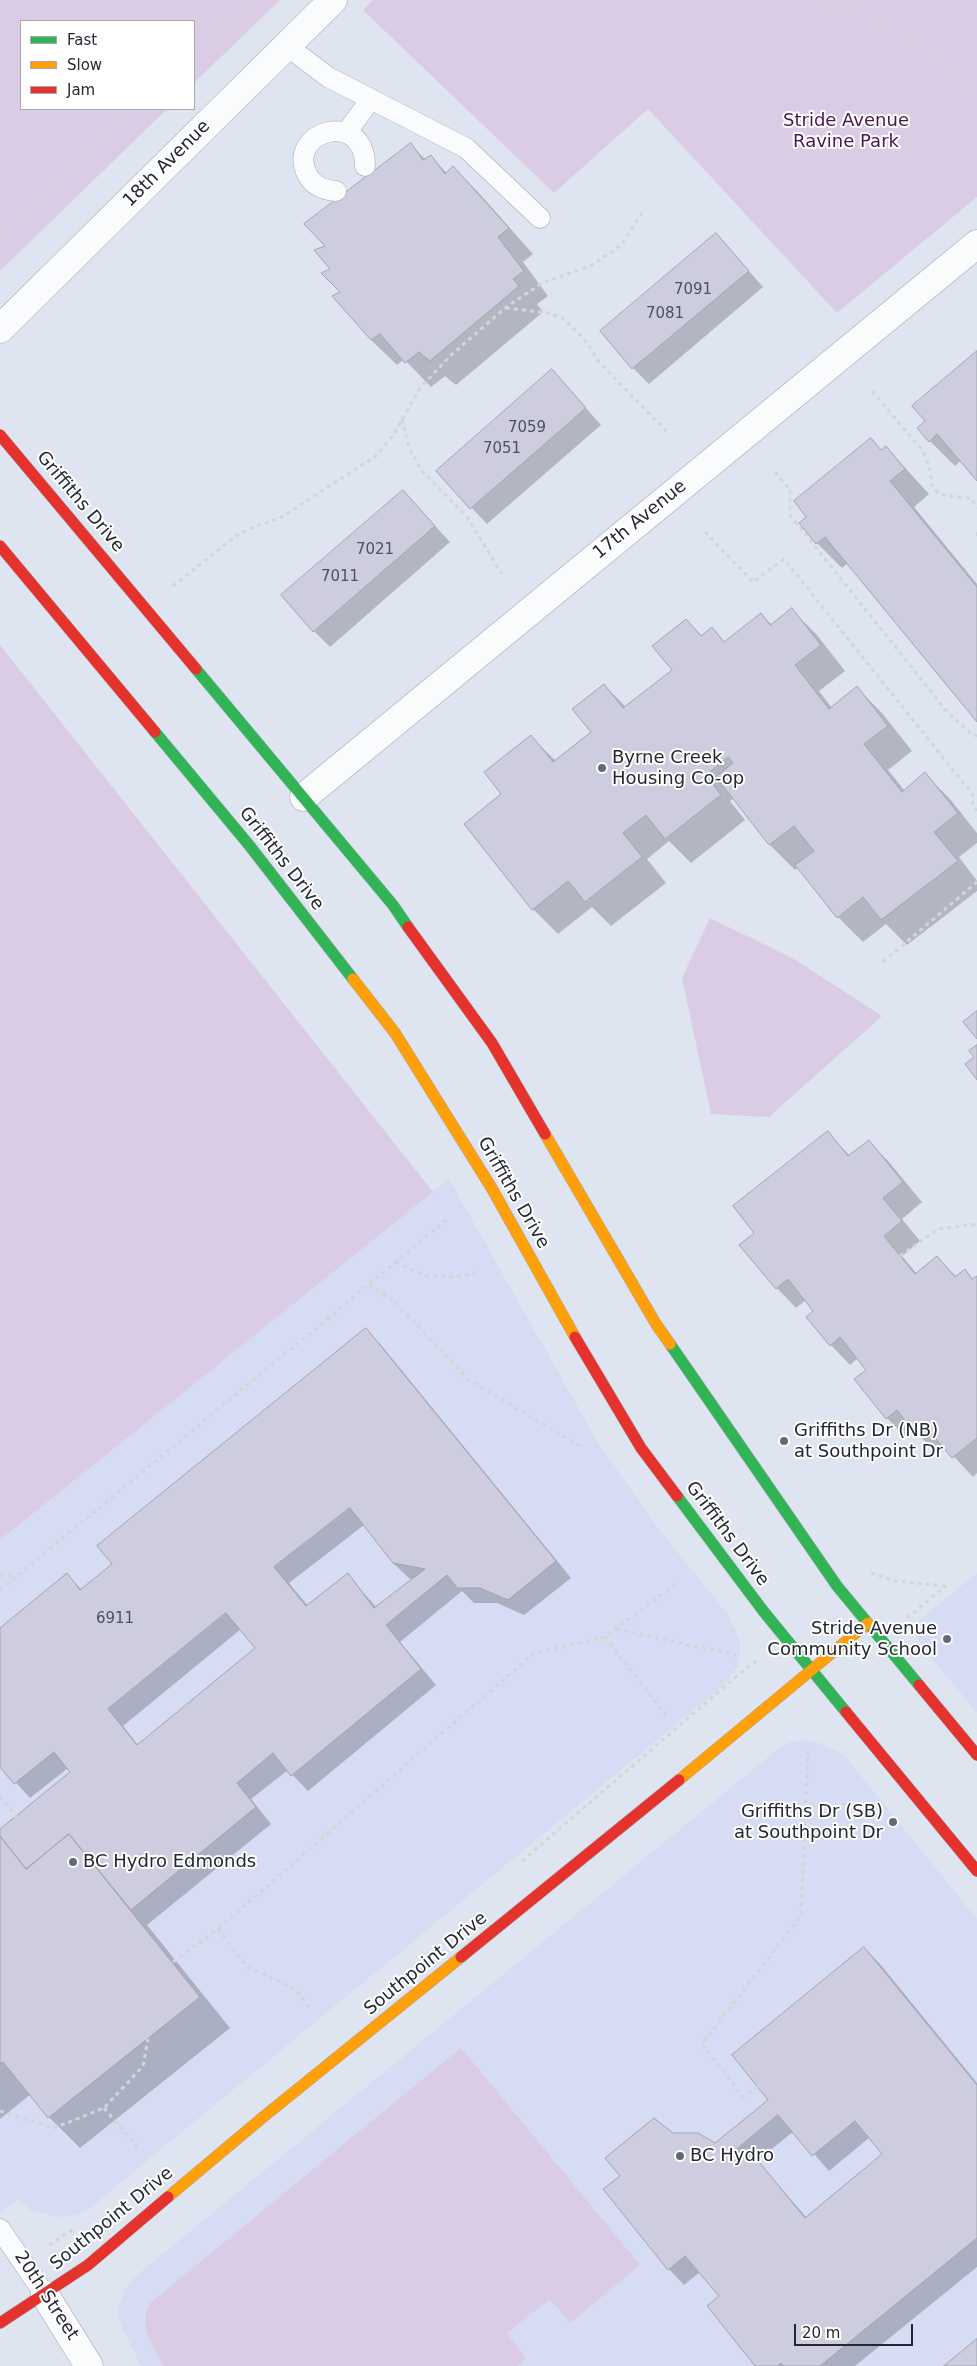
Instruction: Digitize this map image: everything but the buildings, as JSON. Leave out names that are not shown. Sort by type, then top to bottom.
[{"type":"main road","name":"Griffiths Drive","points":[[0,435],[393,905],[492,1043],[656,1324],[837,1586],[977,1755]]},
{"type":"main road","name":"Griffiths Drive","points":[[0,546],[249,845],[395,1033],[491,1187],[591,1366],[642,1448],[764,1612],[977,1871]]},
{"type":"main road","name":"Southpoint Drive","points":[[0,2323],[88,2265],[262,2118],[539,1895],[868,1623]]},
{"type":"street","name":"18th Avenue","points":[[0,329],[333,0]]},
{"type":"street","name":"17th Avenue","points":[[304,797],[977,244]]},
{"type":"street","name":"20th Street","points":[[45,2294],[89,2366]]},
{"type":"lane","points":[[287,46],[328,78],[466,148],[540,218]]},
{"type":"lane","points":[[346,133],[370,99]]},
{"type":"lane","points":[[336,191],[326,190],[310,179],[304,162],[305,152],[309,143],[325,132],[346,133],[361,146],[364,166]]},
{"type":"lane","name":"20th Street","points":[[0,2229],[45,2294]]},
{"type":"path","points":[[195,51],[251,0]]},
{"type":"path","points":[[818,0],[928,41],[977,95]]},
{"type":"path","points":[[0,244],[135,110]]},
{"type":"path","points":[[170,588],[236,536],[252,527],[280,518],[376,456],[394,434],[420,388],[450,356],[505,308],[542,283],[590,266],[620,246],[643,212]]},
{"type":"path","points":[[505,308],[549,313],[564,319],[585,340],[599,362],[670,434]]},
{"type":"path","points":[[872,391],[922,450],[928,461],[930,483],[935,491],[946,497],[971,498],[977,508]]},
{"type":"path","points":[[402,418],[409,448],[422,471],[467,517],[502,574]]},
{"type":"path","points":[[776,472],[790,490],[790,515],[948,713],[972,734],[977,736]]},
{"type":"path","points":[[705,532],[754,582],[784,559],[973,795],[973,806],[977,811]]},
{"type":"path","points":[[977,532],[977,540]]},
{"type":"path","points":[[883,962],[977,882]]},
{"type":"path","points":[[0,1590],[449,1218]]},
{"type":"path","points":[[900,1256],[938,1229],[977,1224]]},
{"type":"path","points":[[396,1262],[427,1276],[456,1277],[480,1272]]},
{"type":"path","points":[[369,1285],[394,1301],[469,1380],[580,1446]]},
{"type":"path","points":[[872,1572],[895,1581],[946,1586],[904,1620]]},
{"type":"path","points":[[0,1575],[17,1575]]},
{"type":"path","points":[[173,1962],[218,1929],[534,1654],[605,1637],[676,1584]]},
{"type":"path","points":[[616,1629],[736,1655]]},
{"type":"path","points":[[605,1637],[666,1715]]},
{"type":"path","points":[[758,2087],[743,2097],[702,2044],[801,1916],[808,1746]]},
{"type":"path","points":[[0,1796],[16,1816]]},
{"type":"path","points":[[218,1929],[246,1966],[295,1989],[309,2007]]},
{"type":"path","points":[[0,2111],[54,2128],[104,2108],[143,2066],[148,2039]]},
{"type":"path","points":[[104,2108],[137,2147]]},
{"type":"shaded area","points":[[449,1179],[597,1441],[657,1527],[729,1616],[740,1642],[740,1657],[737,1667],[724,1685],[91,2207],[78,2214],[57,2217],[30,2210],[18,2199],[0,2213],[0,1540]]},
{"type":"shaded area","name":"Stride Avenue Community School","points":[[977,1573],[977,1713],[925,1650],[910,1628]]},
{"type":"shaded area","points":[[802,1740],[823,1744],[844,1755],[977,1919],[977,2366],[141,2366],[119,2321],[118,2309],[125,2289],[137,2275],[778,1749],[788,1743]]},
{"type":"green space","points":[[0,0],[280,0],[195,82],[195,20],[20,20],[20,110],[166,110],[0,271]]},
{"type":"green space","name":"Stride Avenue Ravine Park","points":[[373,0],[977,0],[977,197],[837,313],[648,109],[554,193],[363,10]]},
{"type":"green space","points":[[0,645],[433,1192],[0,1540]]},
{"type":"green space","points":[[710,918],[794,959],[882,1016],[769,1117],[711,1114],[682,978]]},
{"type":"green space","points":[[461,2048],[640,2265],[570,2323],[550,2299],[507,2333],[526,2358],[517,2366],[164,2366],[151,2343],[146,2329],[145,2321],[149,2304]]},
{"type":"traffic: fast","points":[[196,669],[393,905],[408,927]]},
{"type":"traffic: fast","points":[[155,732],[249,845],[353,979]]},
{"type":"traffic: fast","points":[[670,1344],[837,1586],[919,1685]]},
{"type":"traffic: fast","points":[[677,1496],[764,1612],[846,1712]]},
{"type":"traffic: slow","points":[[353,979],[395,1033],[491,1187],[575,1337]]},
{"type":"traffic: slow","points":[[545,1134],[656,1324],[670,1344]]},
{"type":"traffic: slow","points":[[679,1780],[868,1623]]},
{"type":"traffic: slow","points":[[168,2197],[262,2118],[461,1957]]},
{"type":"traffic: jam","points":[[0,435],[196,669]]},
{"type":"traffic: jam","points":[[0,546],[155,732]]},
{"type":"traffic: jam","points":[[408,927],[492,1043],[545,1134]]},
{"type":"traffic: jam","points":[[575,1337],[641,1448],[677,1496]]},
{"type":"traffic: jam","points":[[919,1685],[977,1755]]},
{"type":"traffic: jam","points":[[846,1712],[977,1871]]},
{"type":"traffic: jam","points":[[461,1957],[679,1780]]},
{"type":"traffic: jam","points":[[0,2323],[88,2265],[168,2197]]},
{"type":"place","name":"Byrne Creek Housing Co-op","points":[[602,768]]},
{"type":"place","name":"Griffiths Dr (NB) at Southpoint Dr","points":[[784,1441]]},
{"type":"place","name":"Stride Avenue Community School","points":[[947,1639]]},
{"type":"place","name":"Griffiths Dr (SB) at Southpoint Dr","points":[[893,1822]]},
{"type":"place","name":"BC Hydro Edmonds","points":[[73,1862]]},
{"type":"place","name":"BC Hydro","points":[[680,2156]]}]
